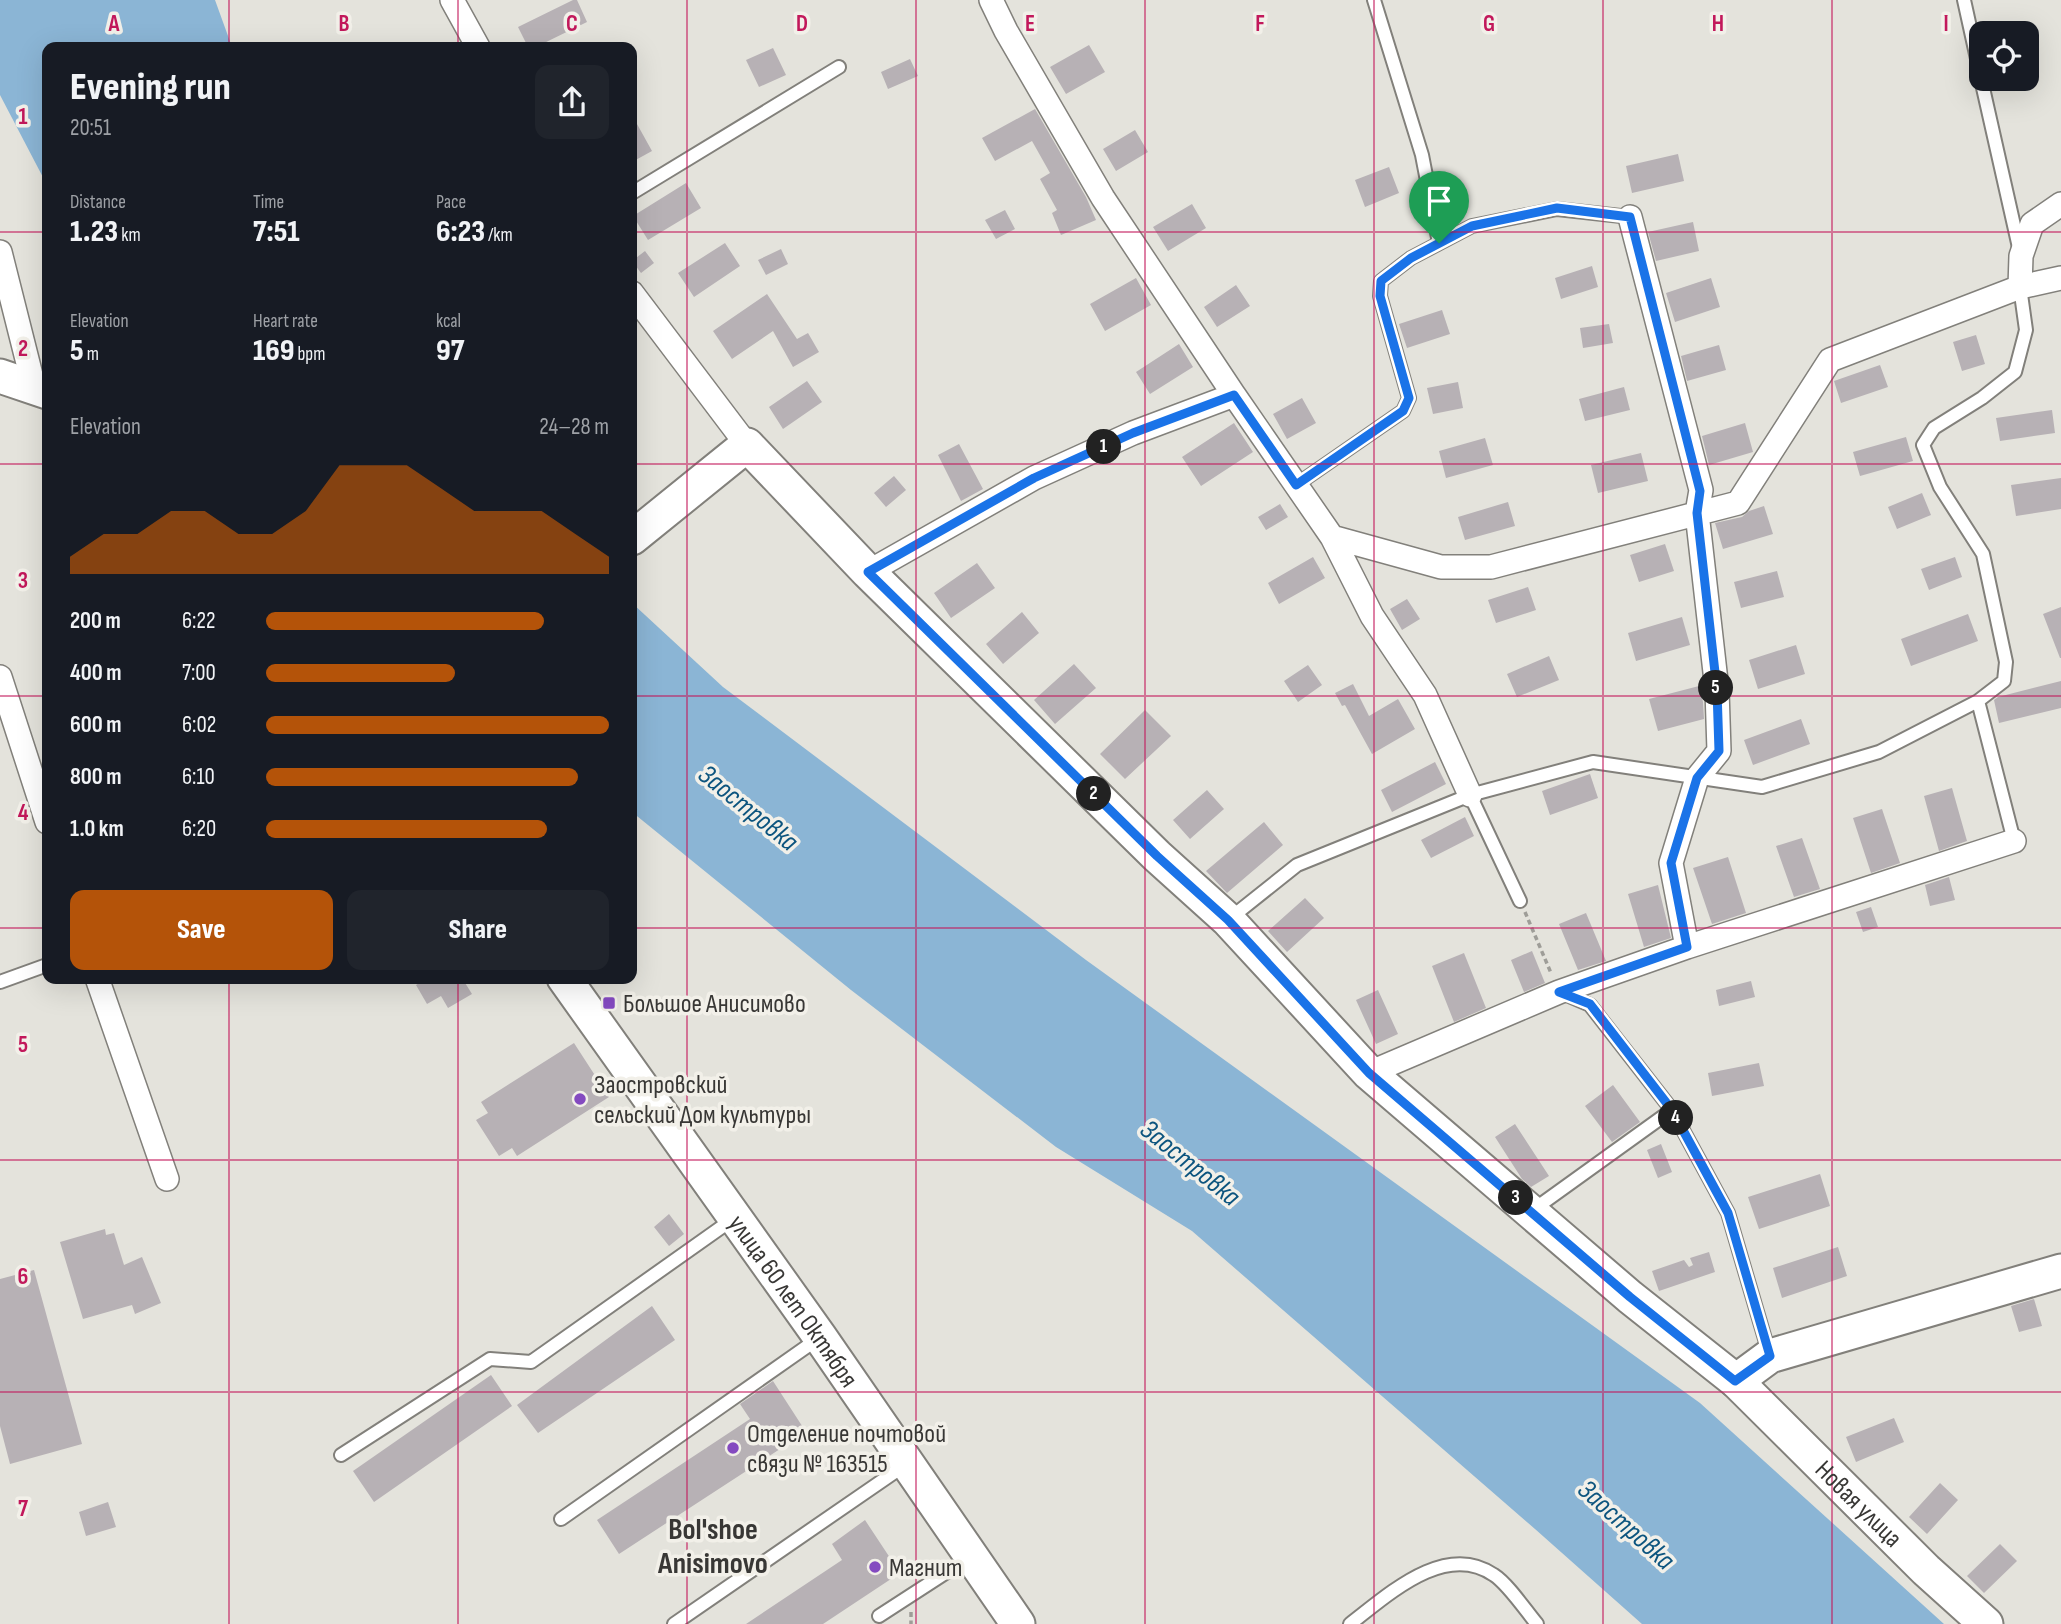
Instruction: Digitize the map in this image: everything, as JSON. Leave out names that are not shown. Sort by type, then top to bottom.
[{"type":"street","points":[[452,0],[475,42]]},
{"type":"street","points":[[991,0],[1006,31],[1103,198],[1332,537],[1372,616],[1425,695],[1470,795]]},
{"type":"street","points":[[2020,287],[2021,256],[2032,224],[2061,204]]},
{"type":"street","points":[[1630,217],[1700,491],[1697,513],[1717,690],[1719,751],[1697,778],[1671,863],[1687,947]]},
{"type":"street","points":[[0,251],[41,390]]},
{"type":"street","points":[[1332,537],[1441,567],[1491,567],[1738,503],[1830,360],[2020,287],[2061,278]]},
{"type":"street","points":[[637,300],[747,444],[637,534]]},
{"type":"street","points":[[0,376],[41,390]]},
{"type":"street","points":[[868,572],[1034,478],[1133,433],[1234,395]]},
{"type":"street","name":"Новая улица","points":[[747,444],[868,572],[1157,856],[1228,920],[1369,1073],[1630,1297],[1735,1381],[1926,1570],[1986,1624]]},
{"type":"street","points":[[0,677],[42,807]]},
{"type":"street","points":[[1369,1073],[1559,992],[1687,947],[2014,841]]},
{"type":"street","points":[[99,984],[167,1179]]},
{"type":"street","name":"улица 60 лет Октября","points":[[568,984],[909,1463],[1018,1624]]},
{"type":"street","points":[[1735,1381],[1770,1356],[2061,1271]]},
{"type":"lane","points":[[1374,0],[1422,155],[1439,243]]},
{"type":"lane","points":[[1964,0],[1969,23]]},
{"type":"lane","points":[[637,190],[839,67]]},
{"type":"lane","points":[[1984,91],[2021,256]]},
{"type":"lane","points":[[1296,485],[1403,411],[1409,398],[1380,296],[1381,281],[1411,258],[1472,226],[1557,208],[1630,217]]},
{"type":"lane","points":[[1228,920],[1297,865],[1470,795],[1593,762],[1762,788],[1879,752],[1978,701],[2004,681],[2006,662],[1983,554],[1940,487],[1923,444],[1934,428],[1982,398],[2015,372],[2026,330],[2020,287]]},
{"type":"lane","points":[[1978,701],[2014,841]]},
{"type":"lane","points":[[1470,795],[1520,901]]},
{"type":"lane","points":[[0,982],[42,967]]},
{"type":"lane","points":[[1559,992],[1590,1004],[1672,1110],[1728,1213],[1770,1356]]},
{"type":"lane","points":[[1531,1211],[1672,1110]]},
{"type":"lane","points":[[341,1455],[490,1360],[531,1362],[736,1217]]},
{"type":"lane","points":[[561,1519],[820,1337]]},
{"type":"lane","points":[[674,1624],[909,1463]]},
{"type":"lane","points":[[878,1616],[970,1556]]},
{"type":"lane","points":[[1350,1624],[1415,1577],[1459,1563],[1477,1566],[1496,1576],[1537,1624]]},
{"type":"path","points":[[1520,901],[1559,992]]},
{"type":"water","points":[[0,0],[215,0],[230,42],[42,42],[42,175],[0,95]]},
{"type":"water","name":"Заостровка","points":[[637,608],[723,687],[1086,960],[1700,1403],[1944,1624],[1642,1624],[1192,1231],[1056,1147],[851,990],[637,816]]},
{"type":"building","points":[[573,0],[577,0],[587,22],[546,42],[526,42],[518,27]]},
{"type":"building","points":[[1089,45],[1105,72],[1066,94],[1050,67]]},
{"type":"building","points":[[773,48],[786,75],[759,87],[746,60]]},
{"type":"building","points":[[910,59],[918,76],[888,89],[881,72]]},
{"type":"building","points":[[1035,109],[1086,197],[1096,220],[1061,235],[1052,213],[1057,210],[1040,179],[1050,173],[1032,141],[995,161],[982,138]]},
{"type":"building","points":[[637,124],[652,151],[637,159]]},
{"type":"building","points":[[1135,130],[1148,152],[1116,171],[1103,149]]},
{"type":"building","points":[[1678,154],[1684,181],[1632,193],[1626,166]]},
{"type":"building","points":[[1389,167],[1399,193],[1365,207],[1355,180]]},
{"type":"building","points":[[686,183],[701,208],[648,240],[637,222],[637,214]]},
{"type":"building","points":[[1192,204],[1206,228],[1168,251],[1153,227]]},
{"type":"building","points":[[1005,210],[1015,229],[996,239],[985,220]]},
{"type":"building","points":[[1693,222],[1699,251],[1656,261],[1648,232]]},
{"type":"building","points":[[725,243],[740,266],[694,297],[678,273]]},
{"type":"building","points":[[781,249],[788,264],[766,275],[758,260]]},
{"type":"building","points":[[645,251],[654,263],[641,273],[637,268],[637,257]]},
{"type":"building","points":[[1592,266],[1598,287],[1561,299],[1555,278]]},
{"type":"building","points":[[1136,278],[1151,305],[1105,331],[1090,304]]},
{"type":"building","points":[[1711,278],[1720,307],[1675,322],[1666,293]]},
{"type":"building","points":[[1236,285],[1250,306],[1217,327],[1204,307]]},
{"type":"building","points":[[767,294],[797,339],[808,333],[819,352],[793,367],[773,331],[732,359],[713,331]]},
{"type":"building","points":[[1442,310],[1450,334],[1407,348],[1399,324]]},
{"type":"building","points":[[1609,324],[1613,343],[1583,348],[1580,328]]},
{"type":"building","points":[[1976,335],[1985,364],[1962,371],[1953,342]]},
{"type":"building","points":[[1179,344],[1193,367],[1150,394],[1136,372]]},
{"type":"building","points":[[1719,345],[1726,370],[1687,381],[1681,356]]},
{"type":"building","points":[[1880,365],[1888,387],[1841,403],[1834,381]]},
{"type":"building","points":[[807,381],[822,402],[783,429],[769,407]]},
{"type":"building","points":[[1458,382],[1463,408],[1433,414],[1427,388]]},
{"type":"building","points":[[1624,387],[1630,410],[1585,421],[1579,399]]},
{"type":"building","points":[[1302,398],[1316,423],[1287,439],[1273,414]]},
{"type":"building","points":[[2052,410],[2055,433],[2000,441],[1996,418]]},
{"type":"building","points":[[1234,423],[1253,452],[1201,486],[1182,457]]},
{"type":"building","points":[[1745,423],[1753,452],[1709,465],[1702,436]]},
{"type":"building","points":[[1906,437],[1913,461],[1860,476],[1853,452]]},
{"type":"building","points":[[1485,438],[1493,465],[1446,478],[1439,451]]},
{"type":"building","points":[[959,444],[983,489],[961,501],[938,455]]},
{"type":"building","points":[[1641,453],[1648,481],[1598,493],[1591,465]]},
{"type":"building","points":[[894,476],[906,490],[886,507],[874,493]]},
{"type":"building","points":[[2061,478],[2061,509],[2016,516],[2011,485]]},
{"type":"building","points":[[1922,493],[1931,515],[1897,529],[1888,507]]},
{"type":"building","points":[[1508,502],[1515,526],[1465,540],[1458,517]]},
{"type":"building","points":[[1280,504],[1288,517],[1266,530],[1258,517]]},
{"type":"building","points":[[1764,506],[1773,534],[1723,549],[1715,523],[1742,517],[1749,511]]},
{"type":"building","points":[[1665,544],[1674,571],[1639,582],[1630,555]]},
{"type":"building","points":[[1313,557],[1325,578],[1279,604],[1268,583]]},
{"type":"building","points":[[1955,557],[1962,577],[1929,590],[1921,569]]},
{"type":"building","points":[[977,563],[995,588],[951,618],[934,593]]},
{"type":"building","points":[[1777,571],[1784,597],[1741,608],[1734,582]]},
{"type":"building","points":[[1528,587],[1536,610],[1496,623],[1488,600]]},
{"type":"building","points":[[1407,599],[1420,619],[1402,630],[1390,609]]},
{"type":"building","points":[[2061,607],[2061,658],[2060,658],[2043,614]]},
{"type":"building","points":[[1022,612],[1039,633],[1003,664],[986,644]]},
{"type":"building","points":[[1968,614],[1978,641],[1911,666],[1901,639]]},
{"type":"building","points":[[1682,617],[1690,645],[1636,661],[1628,633]]},
{"type":"building","points":[[1796,645],[1805,674],[1758,689],[1749,660]]},
{"type":"building","points":[[1549,656],[1559,680],[1517,697],[1507,674]]},
{"type":"building","points":[[1074,664],[1096,688],[1055,724],[1034,700]]},
{"type":"building","points":[[1308,665],[1322,685],[1298,702],[1284,681]]},
{"type":"building","points":[[2061,681],[2061,708],[1999,723],[1994,700],[1998,697]]},
{"type":"building","points":[[1353,684],[1369,716],[1398,699],[1415,729],[1372,754],[1345,705],[1342,706],[1335,693]]},
{"type":"building","points":[[1699,686],[1704,719],[1658,731],[1649,699]]},
{"type":"building","points":[[1145,710],[1171,736],[1125,779],[1100,754]]},
{"type":"building","points":[[1801,719],[1810,744],[1753,765],[1744,740]]},
{"type":"building","points":[[1435,762],[1446,784],[1392,812],[1381,790]]},
{"type":"building","points":[[1590,774],[1598,798],[1550,815],[1542,791]]},
{"type":"building","points":[[1952,788],[1967,841],[1939,851],[1924,796]]},
{"type":"building","points":[[1207,790],[1224,809],[1190,839],[1173,820]]},
{"type":"building","points":[[1882,809],[1900,863],[1871,873],[1853,818]]},
{"type":"building","points":[[1465,817],[1474,836],[1431,858],[1421,840]]},
{"type":"building","points":[[1264,822],[1283,845],[1227,893],[1206,871]]},
{"type":"building","points":[[1802,838],[1820,889],[1794,897],[1776,846]]},
{"type":"building","points":[[1728,857],[1746,913],[1712,924],[1693,868]]},
{"type":"building","points":[[1949,877],[1955,900],[1930,906],[1925,885]]},
{"type":"building","points":[[1658,885],[1671,938],[1644,947],[1628,894]]},
{"type":"building","points":[[1305,898],[1324,918],[1287,952],[1268,931]]},
{"type":"building","points":[[1871,907],[1878,927],[1863,932],[1856,912]]},
{"type":"building","points":[[1586,913],[1606,961],[1578,970],[1559,924]]},
{"type":"building","points":[[1532,951],[1545,983],[1524,992],[1511,960]]},
{"type":"building","points":[[1464,953],[1486,1008],[1454,1022],[1432,966]]},
{"type":"building","points":[[1751,981],[1755,997],[1719,1006],[1716,990]]},
{"type":"building","points":[[466,984],[472,994],[448,1008],[441,996],[427,1004],[416,985]]},
{"type":"building","points":[[1378,990],[1398,1034],[1376,1044],[1356,1000]]},
{"type":"building","points":[[574,1043],[609,1097],[517,1156],[512,1148],[499,1156],[476,1120],[488,1113],[481,1102]]},
{"type":"building","points":[[1759,1063],[1764,1086],[1712,1096],[1708,1073]]},
{"type":"building","points":[[1613,1085],[1640,1122],[1612,1142],[1585,1106]]},
{"type":"building","points":[[1515,1124],[1549,1176],[1531,1187],[1522,1179],[1495,1137]]},
{"type":"building","points":[[1661,1144],[1672,1172],[1658,1178],[1647,1150]]},
{"type":"building","points":[[1820,1174],[1830,1206],[1759,1229],[1748,1197]]},
{"type":"building","points":[[669,1214],[684,1234],[669,1246],[654,1227]]},
{"type":"building","points":[[105,1229],[106,1235],[114,1233],[124,1265],[142,1257],[161,1303],[135,1314],[132,1305],[83,1319],[60,1242]]},
{"type":"building","points":[[1838,1247],[1847,1276],[1782,1298],[1773,1268]]},
{"type":"building","points":[[1709,1252],[1715,1272],[1659,1291],[1652,1271],[1684,1260],[1689,1267],[1693,1265],[1690,1258]]},
{"type":"building","points":[[34,1270],[82,1444],[10,1464],[0,1426],[0,1279]]},
{"type":"building","points":[[2034,1299],[2042,1326],[2019,1332],[2011,1306]]},
{"type":"building","points":[[652,1306],[675,1340],[538,1433],[517,1405]]},
{"type":"building","points":[[491,1375],[512,1406],[374,1502],[353,1471]]},
{"type":"building","points":[[773,1381],[806,1432],[619,1554],[597,1520],[750,1419],[740,1404]]},
{"type":"building","points":[[1894,1418],[1904,1442],[1856,1462],[1846,1437]]},
{"type":"building","points":[[1940,1483],[1958,1500],[1927,1534],[1909,1517]]},
{"type":"building","points":[[108,1502],[116,1527],[86,1536],[79,1512]]},
{"type":"building","points":[[865,1520],[900,1573],[823,1624],[746,1624],[842,1560],[832,1544]]},
{"type":"building","points":[[2000,1544],[2017,1561],[1984,1593],[1967,1576]]},
{"type":"place","name":"Большое Анисимово","points":[[609,1003]]},
{"type":"place","name":"Заостровский сельский Дом культуры","points":[[580,1099]]},
{"type":"place","name":"Отделение почтовой связи № 163515","points":[[733,1448]]},
{"type":"place","name":"Магнит","points":[[875,1567]]},
{"type":"district","name":"Bol'shoe Anisimovo","points":[[713,1546]]},
{"type":"route","points":[[1557,208],[1630,217],[1700,491],[1697,513],[1717,690],[1719,751],[1697,778],[1671,863],[1687,947],[1559,992],[1590,1004],[1672,1110],[1728,1213],[1770,1356],[1735,1381],[1630,1297],[1369,1073],[1228,920],[1157,856],[868,572],[1034,478],[1133,433],[1234,395],[1296,485],[1403,411],[1409,398],[1380,296],[1381,281],[1411,258],[1439,243],[1472,226],[1557,208]]}]
